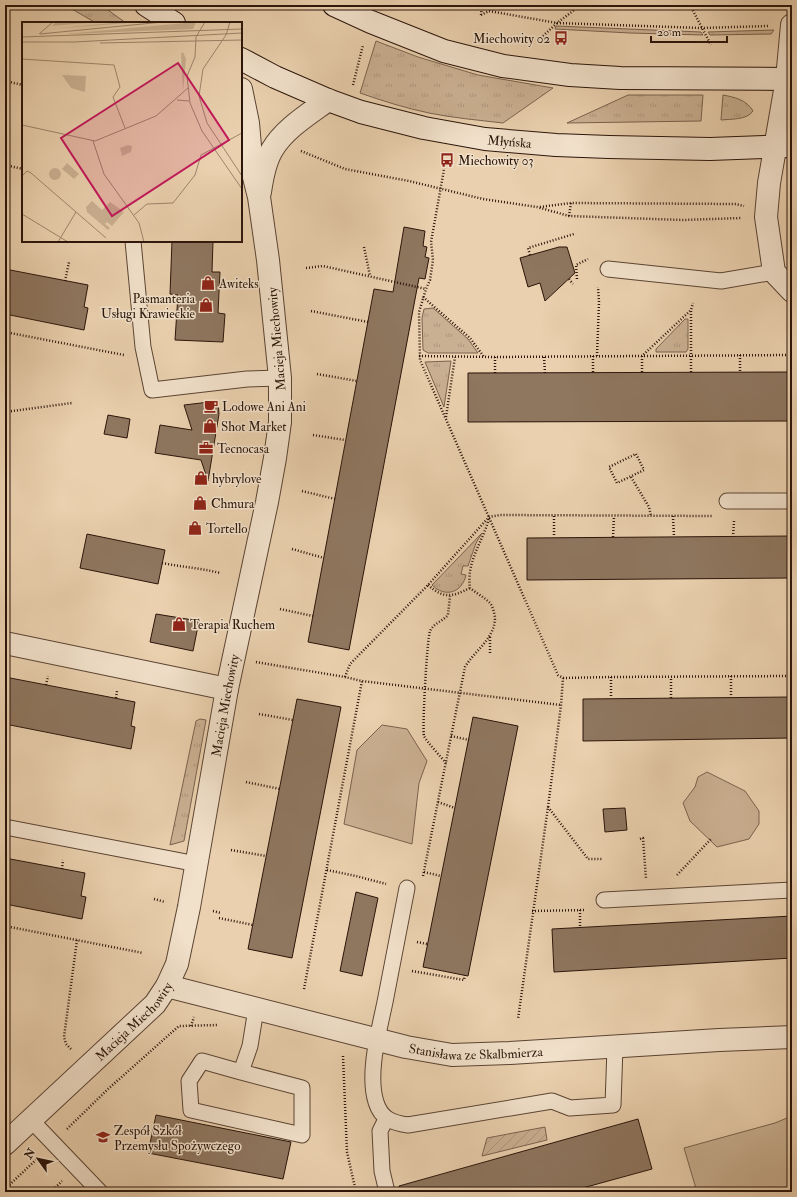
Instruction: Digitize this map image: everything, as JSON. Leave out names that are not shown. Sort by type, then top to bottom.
[{"type":"street","points":[[146,5],[172,22]]},
{"type":"street","points":[[334,5],[371,22],[444,50],[503,66],[570,75],[620,78],[789,79]]},
{"type":"street","points":[[792,25],[784,146],[769,183],[766,217],[774,272],[792,291]]},
{"type":"street","name":"Młyńska","points":[[242,60],[275,77],[328,100],[361,112],[417,126],[485,138],[556,145],[609,147],[710,149],[784,146]]},
{"type":"street","name":"Macieja Miechowity","points":[[5,1144],[155,1004],[167,986],[177,964],[197,864],[227,689],[275,458],[281,408],[280,378],[268,260],[259,197],[252,169],[248,123],[242,94]]},
{"type":"street","name":"Macieja Miechowity","points":[[259,197],[266,166],[272,150],[279,140],[328,100]]},
{"type":"street","points":[[5,643],[227,689]]},
{"type":"street","name":"Stanisława ze Skalbmierza","points":[[167,986],[406,1047],[452,1055],[792,1037]]},
{"type":"lane","points":[[133,242],[144,360],[152,390],[247,379],[280,378]]},
{"type":"lane","points":[[603,275],[721,281],[774,272]]},
{"type":"lane","points":[[726,501],[792,501]]},
{"type":"lane","points":[[5,827],[197,864]]},
{"type":"lane","points":[[407,888],[373,1069],[374,1094],[378,1107],[386,1119],[396,1123],[408,1125],[552,1101],[570,1108],[613,1105],[615,1047]]},
{"type":"lane","points":[[604,900],[792,890]]},
{"type":"lane","points":[[241,1072],[250,1046],[256,1009]]},
{"type":"lane","points":[[202,1061],[241,1072],[302,1088],[302,1135],[192,1110],[189,1081],[202,1061]]},
{"type":"lane","points":[[386,1119],[380,1131],[382,1171],[387,1192]]},
{"type":"lane","points":[[31,1120],[100,1192]]},
{"type":"path","points":[[482,5],[481,15],[489,11],[557,23],[701,28],[769,26]]},
{"type":"path","points":[[543,36],[580,5]]},
{"type":"path","points":[[690,5],[711,45]]},
{"type":"path","points":[[352,89],[365,39]]},
{"type":"path","points":[[5,81],[22,85]]},
{"type":"path","points":[[298,149],[345,169],[394,178],[483,199],[537,207],[569,216],[683,220],[747,218]]},
{"type":"path","points":[[445,164],[431,242],[433,260],[430,280],[419,312],[419,356],[558,675],[563,678],[611,676],[791,676],[790,697]]},
{"type":"path","points":[[5,165],[22,169]]},
{"type":"path","points":[[537,207],[571,203],[734,204],[748,207]]},
{"type":"path","points":[[569,216],[571,203]]},
{"type":"path","points":[[530,255],[528,248],[574,234]]},
{"type":"path","points":[[364,247],[370,276]]},
{"type":"path","points":[[577,279],[576,265],[588,259]]},
{"type":"path","points":[[65,281],[69,262]]},
{"type":"path","points":[[306,268],[323,266],[426,288]]},
{"type":"path","points":[[597,356],[603,275]]},
{"type":"path","points":[[569,279],[573,284]]},
{"type":"path","points":[[423,297],[470,338],[484,357]]},
{"type":"path","points":[[691,372],[691,310],[693,303]]},
{"type":"path","points":[[642,372],[642,356],[691,310]]},
{"type":"path","points":[[310,311],[368,322]]},
{"type":"path","points":[[5,332],[144,360]]},
{"type":"path","points":[[740,355],[740,372]]},
{"type":"path","points":[[419,356],[544,357],[791,355],[790,372]]},
{"type":"path","points":[[593,356],[593,372]]},
{"type":"path","points":[[446,418],[455,357]]},
{"type":"path","points":[[495,357],[495,373]]},
{"type":"path","points":[[544,357],[545,373]]},
{"type":"path","points":[[317,374],[357,381]]},
{"type":"path","points":[[5,412],[72,403]]},
{"type":"path","points":[[313,435],[346,440]]},
{"type":"path","points":[[636,454],[644,470],[631,476],[617,483],[609,467],[636,454]]},
{"type":"path","points":[[631,476],[649,507],[651,516]]},
{"type":"path","points":[[302,491],[335,499]]},
{"type":"path","points":[[345,677],[350,664],[428,585],[489,517],[500,515],[718,516]]},
{"type":"path","points":[[554,516],[554,537]]},
{"type":"path","points":[[613,537],[614,516]]},
{"type":"path","points":[[673,516],[674,537]]},
{"type":"path","points":[[733,537],[734,516]]},
{"type":"path","points":[[470,588],[470,568],[476,549],[486,531],[489,517]]},
{"type":"path","points":[[292,549],[324,558]]},
{"type":"path","points":[[162,563],[192,569],[199,568],[220,573]]},
{"type":"path","points":[[428,585],[436,592],[450,596],[470,588]]},
{"type":"path","points":[[327,870],[397,887],[421,890],[465,667],[469,660],[490,636],[494,626],[494,609],[489,602],[470,588]]},
{"type":"path","points":[[446,763],[424,736],[425,688],[430,632],[439,621],[448,615],[450,596]]},
{"type":"path","points":[[280,609],[313,616]]},
{"type":"path","points":[[490,636],[490,653]]},
{"type":"path","points":[[234,656],[268,664],[362,681],[561,705]]},
{"type":"path","points":[[611,676],[611,698]]},
{"type":"path","points":[[731,676],[731,697]]},
{"type":"path","points":[[671,677],[671,698]]},
{"type":"path","points":[[518,1018],[548,807],[563,678]]},
{"type":"path","points":[[304,989],[362,681]]},
{"type":"path","points":[[259,714],[293,720]]},
{"type":"path","points":[[451,736],[469,740]]},
{"type":"path","points":[[246,782],[280,788]]},
{"type":"path","points":[[438,802],[455,808]]},
{"type":"path","points":[[548,807],[588,859],[603,859]]},
{"type":"path","points":[[640,839],[644,838],[647,897]]},
{"type":"path","points":[[666,896],[670,883],[710,839]]},
{"type":"path","points":[[231,850],[266,856]]},
{"type":"path","points":[[424,872],[441,876]]},
{"type":"path","points":[[580,910],[580,928]]},
{"type":"path","points":[[219,918],[253,925]]},
{"type":"path","points":[[5,926],[143,953]]},
{"type":"path","points":[[74,1052],[66,1044],[64,1037],[77,940]]},
{"type":"path","points":[[406,969],[464,980],[465,975]]},
{"type":"path","points":[[5,1189],[108,1089],[179,1026]]},
{"type":"path","points":[[342,1030],[347,1152],[356,1192]]},
{"type":"green space","points":[[65,5],[101,5],[125,22],[94,22]]},
{"type":"green space","points":[[556,26],[701,32],[703,35],[555,29]]},
{"type":"green space","points":[[774,30],[771,34],[710,35],[708,32]]},
{"type":"green space","points":[[376,41],[418,57],[478,75],[553,88],[503,123],[447,116],[411,109],[360,93]]},
{"type":"green space","points":[[628,95],[703,95],[701,121],[567,123]]},
{"type":"green space","points":[[723,95],[736,98],[744,102],[753,111],[743,118],[721,120]]},
{"type":"green space","points":[[433,308],[468,339],[478,353],[428,353],[423,350],[422,318],[424,309]]},
{"type":"green space","points":[[685,319],[688,319],[688,349],[686,352],[656,352],[656,349]]},
{"type":"green space","points":[[451,361],[444,407],[425,362]]},
{"type":"green space","points":[[482,533],[476,543],[468,566],[463,566],[461,574],[466,575],[461,586],[457,590],[447,592],[437,589],[432,585]]},
{"type":"green space","points":[[200,719],[206,720],[184,841],[170,845],[196,721]]},
{"type":"green space","points":[[382,725],[407,729],[427,761],[419,783],[412,844],[344,824],[357,750]]},
{"type":"green space","points":[[707,772],[745,791],[759,811],[759,824],[749,839],[717,847],[690,821],[683,803],[695,787],[698,777]]},
{"type":"green space","points":[[792,1116],[792,1192],[697,1192],[684,1148],[775,1123]]},
{"type":"green space","points":[[545,1127],[547,1140],[482,1156],[487,1138]]},
{"type":"building","points":[[404,227],[425,231],[423,246],[427,247],[425,257],[429,258],[425,279],[419,278],[349,650],[308,642],[374,289],[393,292]]},
{"type":"building","points":[[172,242],[213,242],[212,272],[220,272],[218,313],[225,314],[223,342],[175,340],[178,295],[170,294]]},
{"type":"building","points":[[559,247],[567,247],[575,273],[545,301],[540,283],[528,287],[520,258]]},
{"type":"building","points":[[5,269],[88,285],[84,307],[88,308],[84,330],[5,314]]},
{"type":"building","points":[[792,372],[792,421],[468,422],[468,373]]},
{"type":"building","points":[[218,401],[219,414],[208,481],[201,460],[155,453],[160,425],[192,430],[184,405]]},
{"type":"building","points":[[108,415],[130,419],[127,438],[104,434]]},
{"type":"building","points":[[87,534],[165,550],[158,584],[80,568]]},
{"type":"building","points":[[792,536],[792,578],[527,580],[527,538]]},
{"type":"building","name":"Terapia Ruchem","points":[[156,614],[199,621],[193,651],[150,642]]},
{"type":"building","points":[[5,677],[135,702],[131,726],[135,727],[131,749],[5,724]]},
{"type":"building","points":[[792,697],[792,738],[583,741],[583,699]]},
{"type":"building","points":[[297,699],[341,707],[292,958],[248,949]]},
{"type":"building","points":[[473,717],[518,726],[468,976],[423,967]]},
{"type":"building","points":[[625,808],[627,830],[605,832],[603,809]]},
{"type":"building","points":[[5,858],[85,873],[81,896],[86,897],[82,919],[5,904]]},
{"type":"building","points":[[356,892],[378,898],[362,976],[340,971]]},
{"type":"building","points":[[792,916],[792,958],[554,972],[552,929]]},
{"type":"building","points":[[156,1115],[291,1142],[283,1179],[148,1153]]},
{"type":"building","points":[[638,1119],[652,1169],[568,1192],[400,1192],[399,1186]]},
{"type":"place","name":"Miechowity 02","points":[[561,38]]},
{"type":"place","name":"Miechowity 03","points":[[447,160]]},
{"type":"place","name":"Awiteks","points":[[208,283]]},
{"type":"place","name":"Pasmanteria Usługi Krawieckie","points":[[206,305]]},
{"type":"place","name":"Lodowe Ani Ani","points":[[211,406]]},
{"type":"place","name":"Shot Market","points":[[210,426]]},
{"type":"place","name":"Tecnocasa","points":[[206,448]]},
{"type":"place","name":"hybrylove","points":[[201,478]]},
{"type":"place","name":"Chmura","points":[[200,503]]},
{"type":"place","name":"Tortello","points":[[195,528]]},
{"type":"place","name":"Terapia Ruchem","points":[[179,624]]},
{"type":"place","name":"Zespół Szkół Przemysłu Spożywczego","points":[[103,1137]]}]
